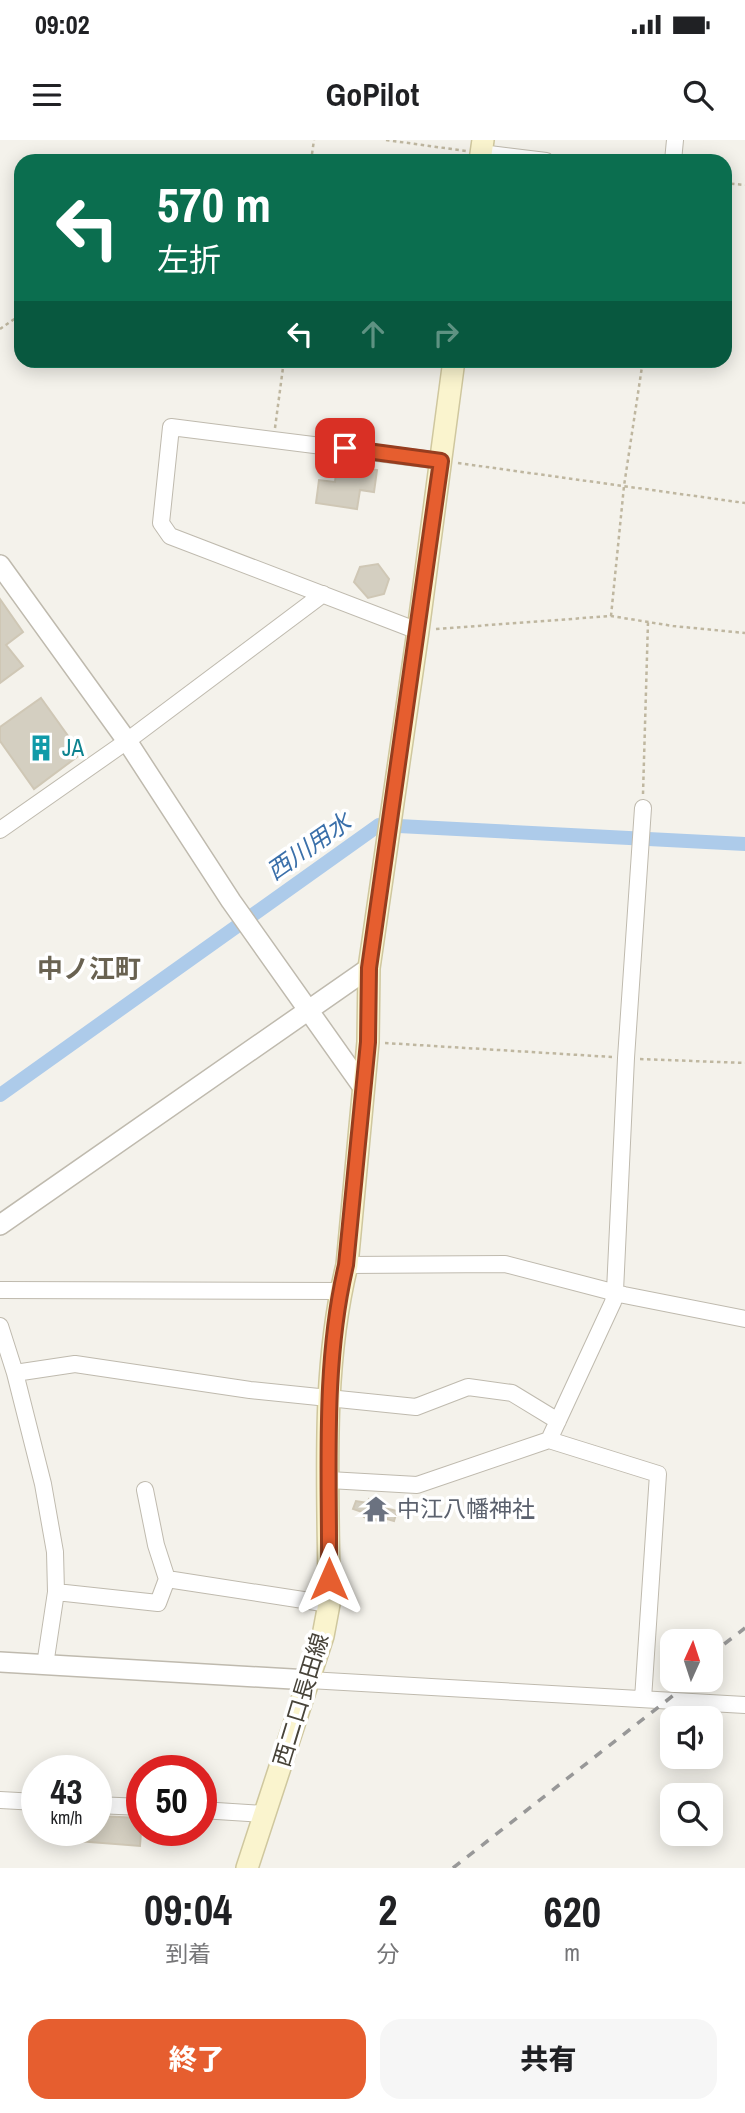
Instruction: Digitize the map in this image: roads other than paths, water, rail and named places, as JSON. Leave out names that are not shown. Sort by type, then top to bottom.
[{"type":"main road","name":"西二口長田線","points":[[247,1868],[323,1636],[329,1604],[329,1397],[340,1291],[346,1265],[368,1042],[369,968],[453,368]]},
{"type":"street","points":[[482,151],[501,154]]},
{"type":"street","points":[[418,631],[170,536],[162,523],[171,427],[441,461]]},
{"type":"street","points":[[0,565],[127,741],[231,901],[362,1086]]},
{"type":"street","points":[[0,830],[127,741],[323,594]]},
{"type":"street","points":[[550,1440],[613,1302],[615,1291],[626,1058],[643,808]]},
{"type":"street","points":[[0,1225],[369,968]]},
{"type":"street","points":[[346,1265],[505,1264],[624,1295],[745,1318]]},
{"type":"street","points":[[0,1290],[340,1291]]},
{"type":"street","points":[[0,1326],[15,1373],[43,1484],[55,1552],[56,1592],[45,1665]]},
{"type":"street","points":[[15,1373],[75,1364],[250,1390],[416,1406],[468,1387],[512,1393],[558,1421]]},
{"type":"street","points":[[329,1480],[417,1485],[550,1440],[658,1474],[643,1699]]},
{"type":"street","points":[[56,1592],[158,1603],[167,1579],[156,1545],[145,1490]]},
{"type":"street","points":[[167,1579],[329,1604]]},
{"type":"street","points":[[0,1662],[745,1705]]},
{"type":"street","points":[[0,1800],[21,1801]]},
{"type":"street","points":[[217,1811],[265,1814]]},
{"type":"waterway","name":"西川用水","points":[[0,1095],[379,825],[745,844]]},
{"type":"railway","points":[[723,1645],[745,1628]]},
{"type":"railway","points":[[453,1868],[678,1692]]},
{"type":"place","name":"JA","points":[[41,748]]},
{"type":"place","name":"中江八幡神社","points":[[376,1509]]},
{"type":"district","name":"中ノ江町","points":[[89,969]]}]
